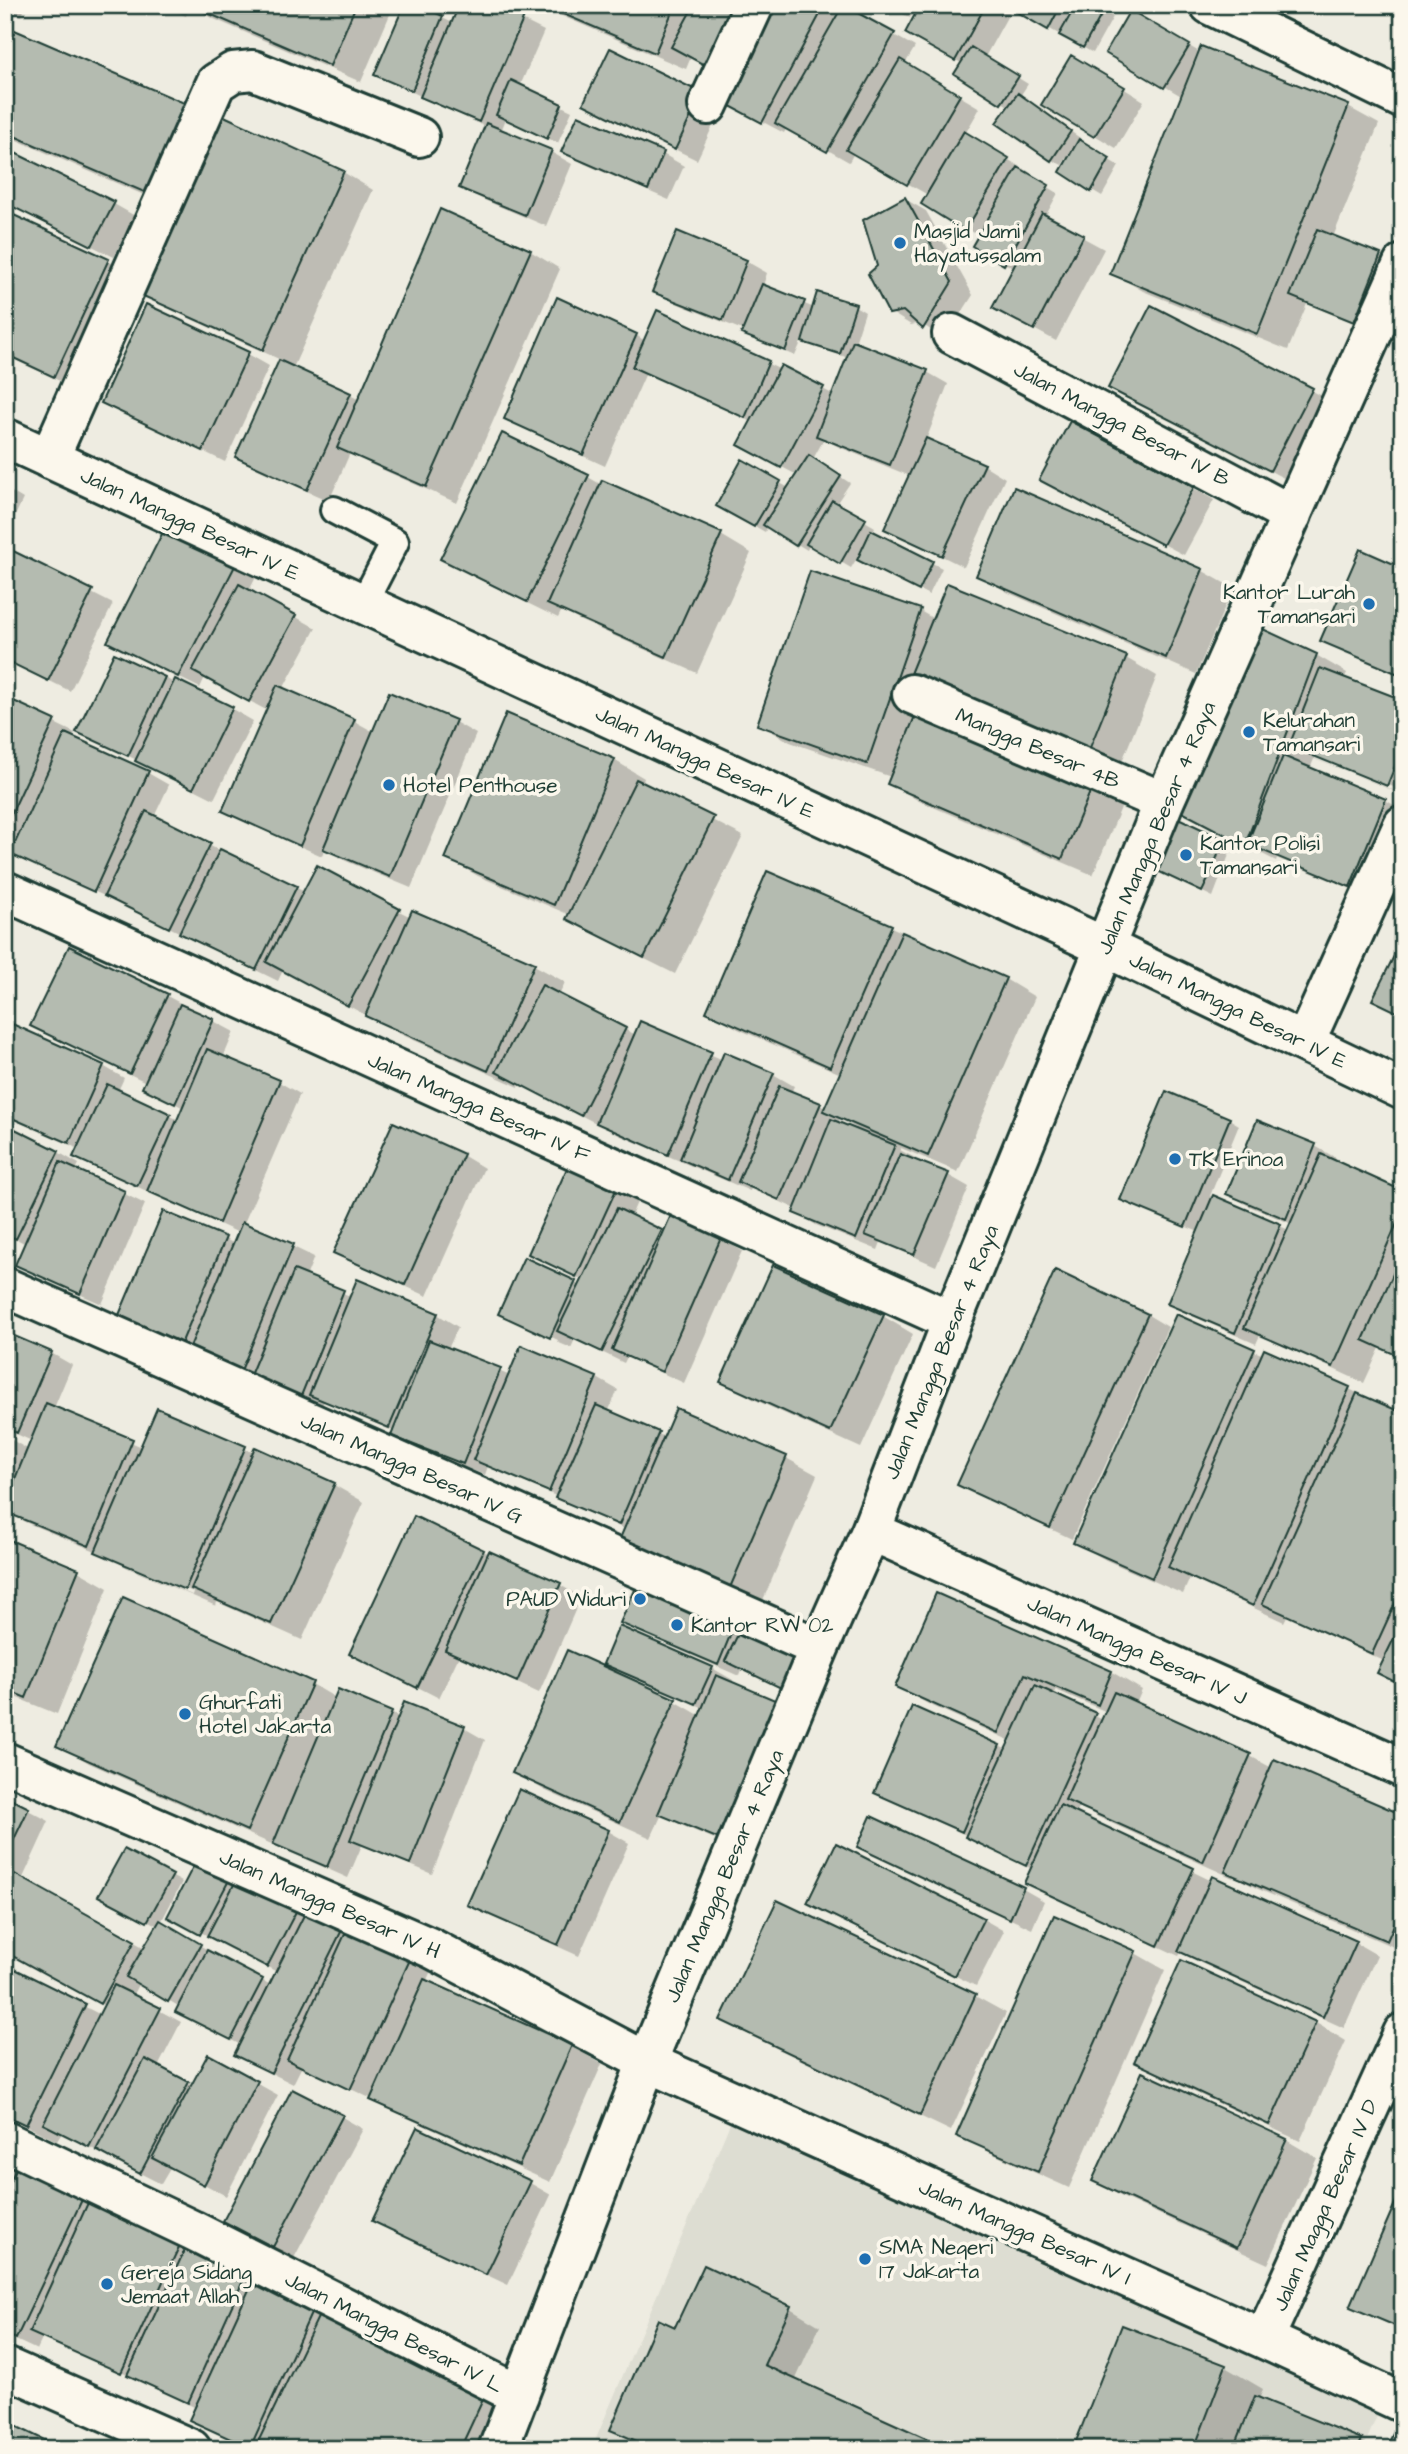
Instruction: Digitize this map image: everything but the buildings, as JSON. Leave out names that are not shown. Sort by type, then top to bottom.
[{"type":"street","points":[[708,105],[754,5]]},
{"type":"street","points":[[1210,5],[1403,99]]},
{"type":"street","points":[[49,459],[216,83],[233,72],[253,70],[419,137]]},
{"type":"street","name":"Jalan Mangga Besar 4 Raya","points":[[498,2449],[647,2062],[819,1648],[871,1531],[952,1321],[1164,802],[1403,264]]},
{"type":"street","name":"Jalan Mangga Besar IV B","points":[[951,334],[1292,515]]},
{"type":"street","name":"Jalan Mangga Besar IV E","points":[[5,438],[1105,947],[1403,1090]]},
{"type":"street","name":"Mangga Besar 4B","points":[[912,694],[1164,802]]},
{"type":"street","points":[[1306,1042],[1403,825]]},
{"type":"street","name":"Jalan Mangga Besar IV F","points":[[5,891],[952,1321]]},
{"type":"street","name":"Jalan Mangga Besar IV G","points":[[5,1287],[819,1648]]},
{"type":"street","name":"Jalan Mangga Besar IV J","points":[[871,1531],[1403,1768]]},
{"type":"street","name":"Jalan Mangga Besar IV H","points":[[5,1762],[431,1948],[647,2062]]},
{"type":"street","name":"Jalan Magga Besar IV D","points":[[1264,2339],[1403,2033]]},
{"type":"street","name":"Jalan Mangga Besar IV I","points":[[647,2062],[1403,2403]]},
{"type":"street","name":"Jalan Mangga Besar IV L","points":[[5,2141],[192,2230],[519,2395]]},
{"type":"street","points":[[5,2367],[191,2449]]},
{"type":"lane","points":[[334,510],[395,542],[363,604]]},
{"type":"shaded area","name":"SMA Negeri 17 Jakarta","points":[[731,2121],[1385,2397],[1363,2449],[592,2448]]},
{"type":"place","name":"Masjid Jami Hayatussalam","points":[[900,243]]},
{"type":"place","name":"Kantor Lurah Tamansari","points":[[1369,604]]},
{"type":"place","name":"Kelurahan Tamansari","points":[[1249,732]]},
{"type":"place","name":"Hotel Penthouse","points":[[389,785]]},
{"type":"place","name":"Kantor Polisi Tamansari","points":[[1186,855]]},
{"type":"place","name":"TK Erinoa","points":[[1175,1159]]},
{"type":"place","name":"PAUD Widuri","points":[[640,1599]]},
{"type":"place","name":"Kantor RW 02","points":[[677,1625]]},
{"type":"place","name":"Ghurfati Hotel Jakarta","points":[[185,1714]]},
{"type":"place","name":"SMA Negeri 17 Jakarta","points":[[865,2259]]},
{"type":"place","name":"Gereja Sidang Jemaat Allah","points":[[107,2284]]}]
